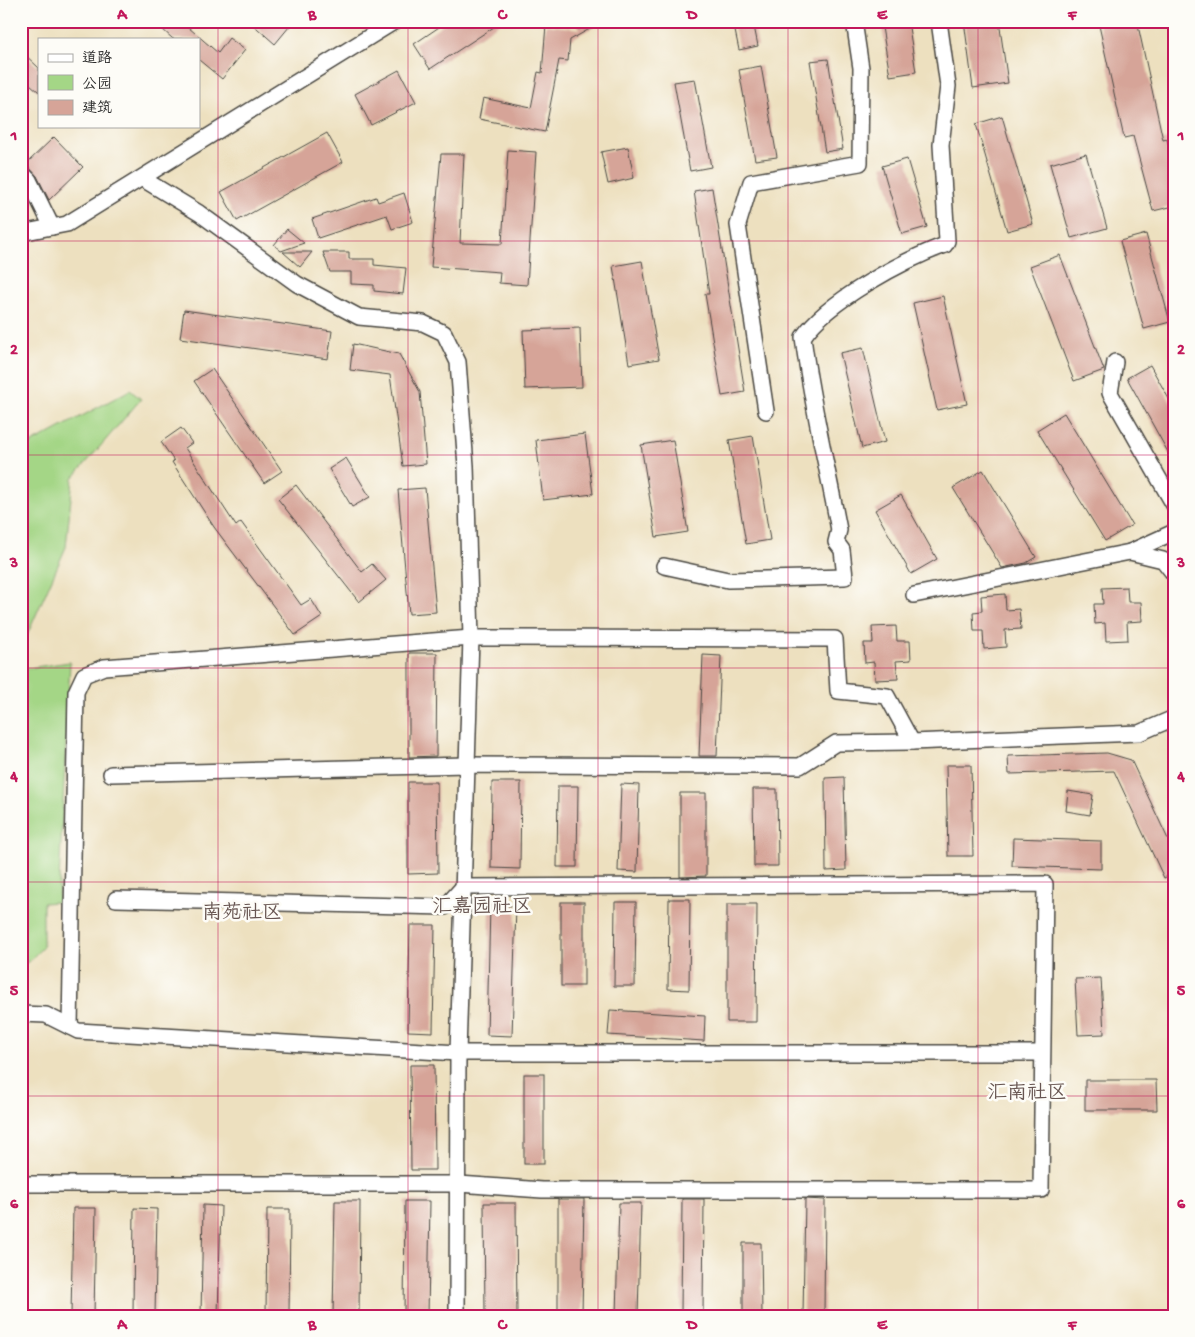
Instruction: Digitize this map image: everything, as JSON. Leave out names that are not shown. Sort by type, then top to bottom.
[{"type":"street","points":[[21,233],[67,224],[143,179],[396,21]]},
{"type":"street","points":[[766,411],[738,226],[751,182],[860,163],[862,68],[854,21]]},
{"type":"street","points":[[664,566],[728,580],[845,576],[842,550],[836,542],[839,530],[817,415],[809,386],[803,337],[810,325],[848,297],[898,265],[946,245],[941,145],[948,86],[939,21]]},
{"type":"street","points":[[21,172],[29,180],[52,227]]},
{"type":"street","points":[[143,179],[199,213],[297,284],[358,316],[423,323],[444,333],[458,362],[466,466],[471,638],[458,1054],[457,1316]]},
{"type":"street","points":[[1114,362],[1110,393],[1174,505]]},
{"type":"street","points":[[914,594],[1130,552],[1174,532]]},
{"type":"street","points":[[1130,552],[1163,560],[1174,574]]},
{"type":"street","points":[[70,1027],[76,692],[84,675],[104,667],[471,638],[835,639],[838,691],[887,696],[912,742]]},
{"type":"street","points":[[111,774],[466,765],[800,766],[836,743],[912,742],[1139,733],[1174,718]]},
{"type":"street","points":[[21,1184],[459,1184],[542,1190],[1041,1190],[1046,884],[463,887],[445,906],[116,899]]},
{"type":"street","points":[[21,1014],[46,1015],[78,1031],[458,1054],[1042,1053]]},
{"type":"green space","points":[[130,390],[141,399],[73,478],[66,547],[21,649],[21,449]]},
{"type":"green space","points":[[70,662],[58,902],[43,903],[43,947],[28,962],[21,965],[21,669]]},
{"type":"building","points":[[167,21],[181,21],[218,53],[229,38],[245,50],[222,79],[200,61],[200,38],[172,38],[161,28]]},
{"type":"building","points":[[249,21],[294,21],[275,44]]},
{"type":"building","points":[[448,21],[503,21],[430,69],[414,44]]},
{"type":"building","points":[[576,21],[604,21],[570,40],[568,61],[559,60],[545,132],[479,119],[483,98],[531,108],[538,72],[542,73],[546,25],[580,29]]},
{"type":"building","points":[[733,21],[753,21],[758,46],[739,50]]},
{"type":"building","points":[[881,21],[908,21],[916,72],[890,76]]},
{"type":"building","points":[[964,21],[999,21],[1008,83],[973,88]]},
{"type":"building","points":[[1098,21],[1137,21],[1163,140],[1167,139],[1174,165],[1174,206],[1153,211],[1133,136],[1124,138]]},
{"type":"building","points":[[21,51],[38,67],[38,91],[21,76]]},
{"type":"building","points":[[828,59],[843,149],[825,152],[810,61]]},
{"type":"building","points":[[761,66],[777,157],[755,160],[739,70]]},
{"type":"building","points":[[399,70],[416,102],[371,125],[355,94]]},
{"type":"building","points":[[695,79],[711,167],[690,171],[674,82]]},
{"type":"building","points":[[1002,116],[1033,224],[1007,231],[976,124]]},
{"type":"building","points":[[327,133],[343,162],[237,221],[221,192]]},
{"type":"building","points":[[54,137],[83,167],[49,200],[37,176],[26,164]]},
{"type":"building","points":[[628,147],[634,178],[608,184],[601,152]]},
{"type":"building","points":[[508,150],[536,152],[527,285],[499,283],[500,272],[431,267],[441,154],[464,154],[460,243],[502,244]]},
{"type":"building","points":[[1086,154],[1107,228],[1071,238],[1050,164]]},
{"type":"building","points":[[907,159],[927,227],[902,234],[882,166]]},
{"type":"building","points":[[712,188],[745,392],[722,396],[705,294],[709,294],[694,191]]},
{"type":"building","points":[[404,193],[413,222],[392,229],[387,215],[318,238],[312,219],[376,197],[378,202]]},
{"type":"building","points":[[287,229],[304,243],[281,251],[274,245]]},
{"type":"building","points":[[1146,234],[1170,322],[1144,329],[1120,241]]},
{"type":"building","points":[[283,252],[312,252],[300,267]]},
{"type":"building","points":[[323,252],[349,252],[349,259],[374,259],[374,265],[406,268],[403,294],[374,291],[374,285],[351,284],[351,272],[330,272]]},
{"type":"building","points":[[1060,255],[1104,370],[1074,381],[1030,266]]},
{"type":"building","points":[[642,261],[659,359],[629,364],[613,266]]},
{"type":"building","points":[[943,296],[967,404],[937,410],[913,303]]},
{"type":"building","points":[[184,310],[332,331],[328,359],[180,338]]},
{"type":"building","points":[[580,328],[582,387],[525,389],[523,330]]},
{"type":"building","points":[[353,344],[399,354],[420,392],[426,464],[403,466],[390,375],[350,370]]},
{"type":"building","points":[[863,348],[885,442],[862,448],[840,353]]},
{"type":"building","points":[[1150,365],[1174,408],[1174,463],[1127,378]]},
{"type":"building","points":[[212,369],[282,471],[264,483],[194,381]]},
{"type":"building","points":[[1064,413],[1132,525],[1105,541],[1037,430]]},
{"type":"building","points":[[181,428],[192,443],[185,448],[236,526],[241,522],[301,605],[311,599],[322,617],[295,635],[214,527],[172,462],[174,461],[161,442]]},
{"type":"building","points":[[585,434],[593,494],[543,500],[536,440]]},
{"type":"building","points":[[753,436],[770,540],[746,544],[729,440]]},
{"type":"building","points":[[673,440],[688,532],[656,537],[641,445]]},
{"type":"building","points":[[346,458],[370,497],[352,507],[329,469]]},
{"type":"building","points":[[983,470],[1036,557],[1026,563],[1002,568],[953,488]]},
{"type":"building","points":[[296,485],[362,572],[372,564],[386,580],[359,602],[278,499]]},
{"type":"building","points":[[425,488],[436,612],[409,614],[398,490]]},
{"type":"building","points":[[901,495],[937,559],[911,574],[875,510]]},
{"type":"building","points":[[1127,587],[1128,602],[1141,602],[1142,621],[1127,622],[1128,640],[1106,641],[1105,623],[1095,624],[1094,604],[1103,604],[1102,588]]},
{"type":"building","points":[[1005,594],[1006,610],[1019,609],[1021,629],[1005,630],[1006,647],[984,649],[983,631],[974,631],[973,612],[982,611],[981,596]]},
{"type":"building","points":[[896,626],[897,641],[910,641],[911,660],[896,661],[898,679],[875,680],[874,662],[865,663],[864,643],[873,643],[872,627]]},
{"type":"building","points":[[409,653],[437,653],[436,756],[409,757]]},
{"type":"building","points":[[703,655],[721,656],[717,756],[699,756]]},
{"type":"building","points":[[1107,753],[1131,760],[1174,852],[1174,873],[1164,878],[1114,771],[1009,774],[1008,756]]},
{"type":"building","points":[[946,765],[971,765],[973,856],[948,856]]},
{"type":"building","points":[[844,777],[846,870],[826,871],[825,778]]},
{"type":"building","points":[[408,782],[437,782],[438,873],[408,874]]},
{"type":"building","points":[[492,782],[521,782],[520,869],[491,868]]},
{"type":"building","points":[[621,784],[639,785],[637,872],[618,871]]},
{"type":"building","points":[[558,786],[578,786],[577,867],[557,867]]},
{"type":"building","points":[[753,789],[777,789],[778,866],[754,866]]},
{"type":"building","points":[[1068,791],[1093,795],[1090,815],[1066,811]]},
{"type":"building","points":[[680,793],[706,793],[706,876],[680,877]]},
{"type":"building","points":[[1013,838],[1101,841],[1101,869],[1012,866]]},
{"type":"building","points":[[669,899],[690,899],[689,990],[668,989]]},
{"type":"building","points":[[561,902],[584,902],[584,986],[561,986]]},
{"type":"building","points":[[615,902],[636,902],[635,986],[614,986]]},
{"type":"building","points":[[727,904],[757,904],[756,1022],[727,1022]]},
{"type":"building","points":[[490,905],[516,906],[512,1036],[487,1035]]},
{"type":"building","points":[[410,925],[435,925],[433,1032],[408,1031]]},
{"type":"building","points":[[1101,978],[1104,1034],[1078,1035],[1075,979]]},
{"type":"building","points":[[610,1010],[705,1016],[704,1041],[608,1035]]},
{"type":"building","points":[[410,1065],[434,1065],[435,1170],[411,1170]]},
{"type":"building","points":[[524,1074],[544,1074],[544,1164],[524,1164]]},
{"type":"building","points":[[1085,1080],[1156,1080],[1157,1110],[1085,1110]]},
{"type":"building","points":[[558,1199],[584,1199],[582,1316],[558,1316]]},
{"type":"building","points":[[682,1199],[704,1199],[703,1316],[681,1316]]},
{"type":"building","points":[[805,1199],[825,1200],[824,1316],[803,1316]]},
{"type":"building","points":[[335,1201],[360,1201],[359,1316],[333,1316]]},
{"type":"building","points":[[405,1201],[430,1201],[428,1316],[404,1316]]},
{"type":"building","points":[[484,1203],[516,1203],[517,1316],[485,1316]]},
{"type":"building","points":[[619,1203],[641,1203],[638,1316],[616,1316]]},
{"type":"building","points":[[203,1205],[221,1206],[218,1316],[201,1316]]},
{"type":"building","points":[[73,1208],[96,1208],[94,1316],[71,1316]]},
{"type":"building","points":[[134,1208],[157,1209],[155,1316],[133,1316]]},
{"type":"building","points":[[267,1209],[290,1209],[289,1316],[266,1316]]},
{"type":"building","points":[[743,1243],[761,1243],[762,1316],[743,1316]]},
{"type":"district","name":"汇嘉园社区","points":[[482,908]]},
{"type":"district","name":"南苑社区","points":[[242,914]]},
{"type":"district","name":"汇南社区","points":[[1027,1094]]}]
